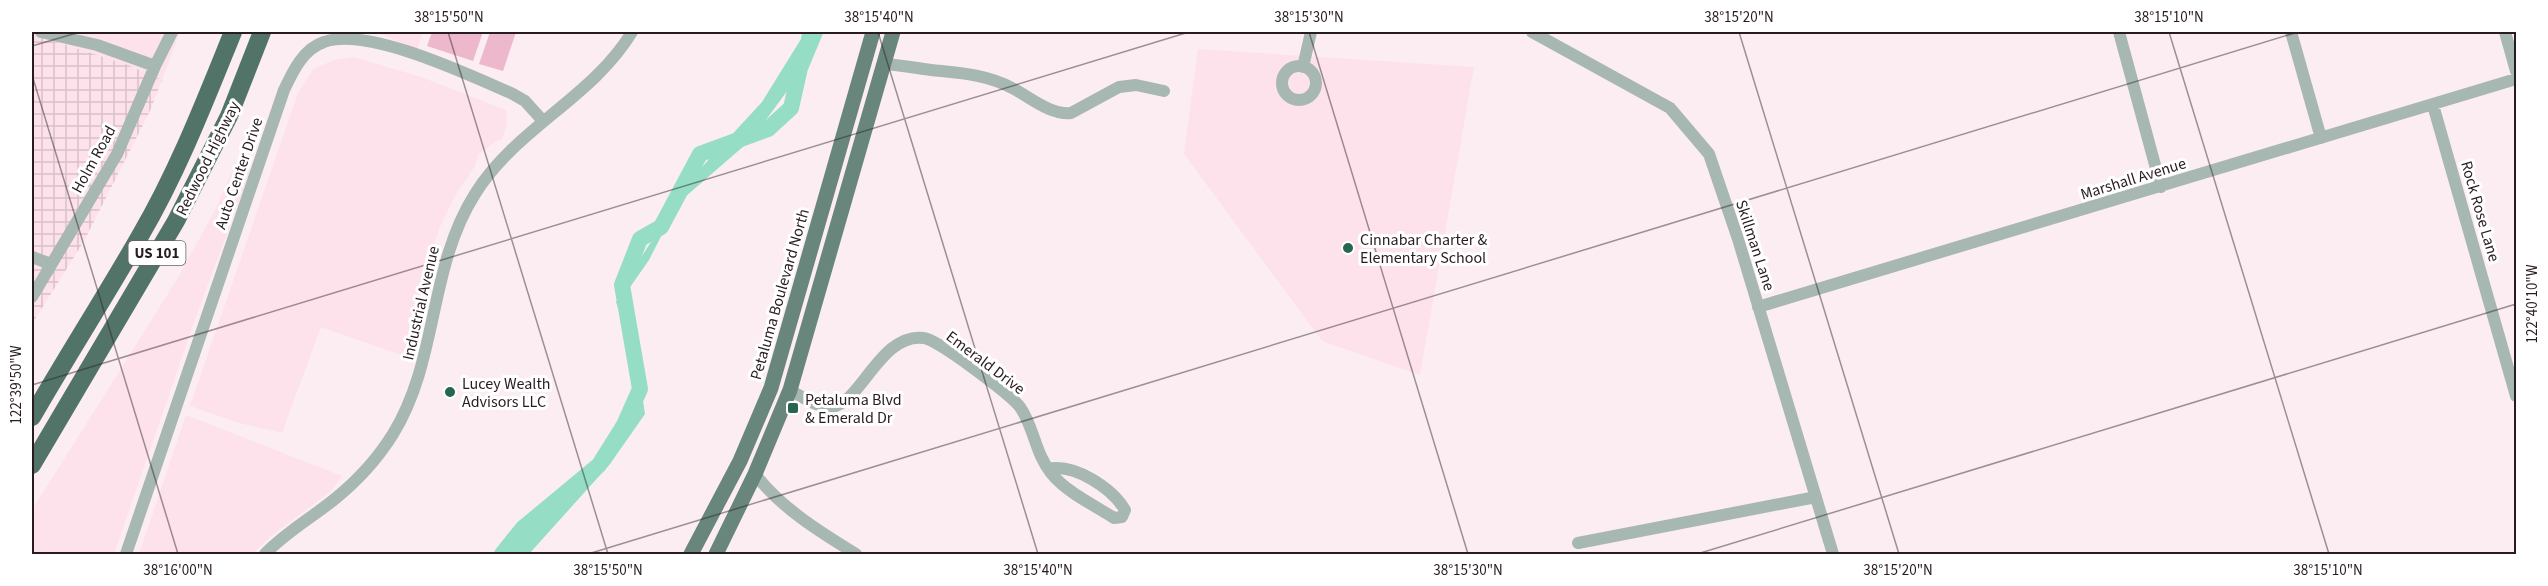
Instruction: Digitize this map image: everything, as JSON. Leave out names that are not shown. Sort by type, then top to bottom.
[{"type":"highway","name":"Redwood Highway","points":[[32,417],[141,235],[190,138],[233,32]]},
{"type":"highway","name":"Redwood Highway","points":[[32,465],[176,220],[229,116],[262,32]]},
{"type":"main road","name":"Petaluma Boulevard North","points":[[690,555],[740,461],[771,388],[873,32]]},
{"type":"main road","points":[[716,555],[755,474],[790,390],[893,32]]},
{"type":"street","points":[[41,32],[97,45],[154,66]]},
{"type":"street","name":"Holm Road","points":[[32,297],[117,154],[154,66],[172,32]]},
{"type":"street","name":"Industrial Avenue","points":[[265,555],[288,533],[352,485],[393,434],[414,393],[421,372],[443,266],[455,230],[475,194],[499,161],[600,73],[632,32]]},
{"type":"street","points":[[1303,67],[1311,32]]},
{"type":"street","name":"Skillman Lane","points":[[1534,32],[1670,108],[1709,154],[1833,555]]},
{"type":"street","points":[[2119,32],[2161,187]]},
{"type":"street","points":[[2291,32],[2321,138]]},
{"type":"street","points":[[2505,32],[2517,71]]},
{"type":"street","name":"Auto Center Drive","points":[[126,555],[284,90],[299,62],[309,51],[323,42],[337,39],[353,39],[393,47],[511,93],[525,102],[543,121]]},
{"type":"street","points":[[885,64],[965,72],[984,77],[1010,87],[1052,111],[1064,114],[1071,113],[1119,87],[1136,85],[1164,91]]},
{"type":"street","name":"Marshall Avenue","points":[[1758,307],[2517,79]]},
{"type":"street","name":"Rock Rose Lane","points":[[2433,105],[2517,396]]},
{"type":"street","points":[[32,257],[51,264]]},
{"type":"street","name":"Emerald Drive","points":[[790,390],[823,406],[832,407],[840,404],[894,346],[913,338],[925,338],[946,350],[1019,406],[1030,425],[1039,454],[1048,469],[1066,487],[1114,518],[1122,517],[1125,510],[1117,497],[1104,487],[1066,467],[1048,469]]},
{"type":"street","points":[[755,474],[770,494],[826,536],[856,555]]},
{"type":"street","points":[[1578,543],[1816,497]]},
{"type":"shaded area","points":[[32,32],[180,32],[162,80],[128,65],[32,34]]},
{"type":"shaded area","points":[[375,32],[423,32],[417,50]]},
{"type":"shaded area","points":[[432,32],[483,32],[473,61],[427,46]]},
{"type":"shaded area","points":[[490,32],[516,32],[503,71],[479,64]]},
{"type":"shaded area","points":[[802,32],[814,32],[801,72],[752,139],[678,203],[649,260],[626,293],[645,414],[610,464],[529,554],[502,554],[575,481],[613,448],[637,408],[626,332],[616,302],[627,279],[653,239],[665,207],[762,102],[801,39]]},
{"type":"shaded area","points":[[32,34],[128,65],[162,80],[150,111],[84,241],[32,324]]},
{"type":"shaded area","name":"Cinnabar Charter & Elementary School","points":[[1198,49],[1474,67],[1420,375],[1322,341],[1184,154]]},
{"type":"shaded area","points":[[353,57],[421,77],[506,110],[507,123],[502,140],[496,141],[478,155],[475,166],[455,196],[440,227],[430,257],[424,305],[416,311],[404,356],[321,327],[282,433],[239,423],[190,406],[298,93],[313,69],[334,60]]},
{"type":"shaded area","points":[[236,162],[251,169],[197,314],[114,554],[32,554],[32,510],[179,276],[217,206]]},
{"type":"shaded area","points":[[186,415],[342,476],[330,492],[271,536],[252,554],[139,554]]},
{"type":"waterway","points":[[502,554],[523,528],[599,465],[624,425],[640,389],[622,285],[640,239],[661,227],[700,154],[768,129],[791,108],[800,68],[815,32]]},
{"type":"place","name":"Cinnabar Charter & Elementary School","points":[[1348,248]]},
{"type":"place","name":"Lucey Wealth Advisors LLC","points":[[450,392]]},
{"type":"place","name":"Petaluma Blvd & Emerald Dr","points":[[793,408]]}]
